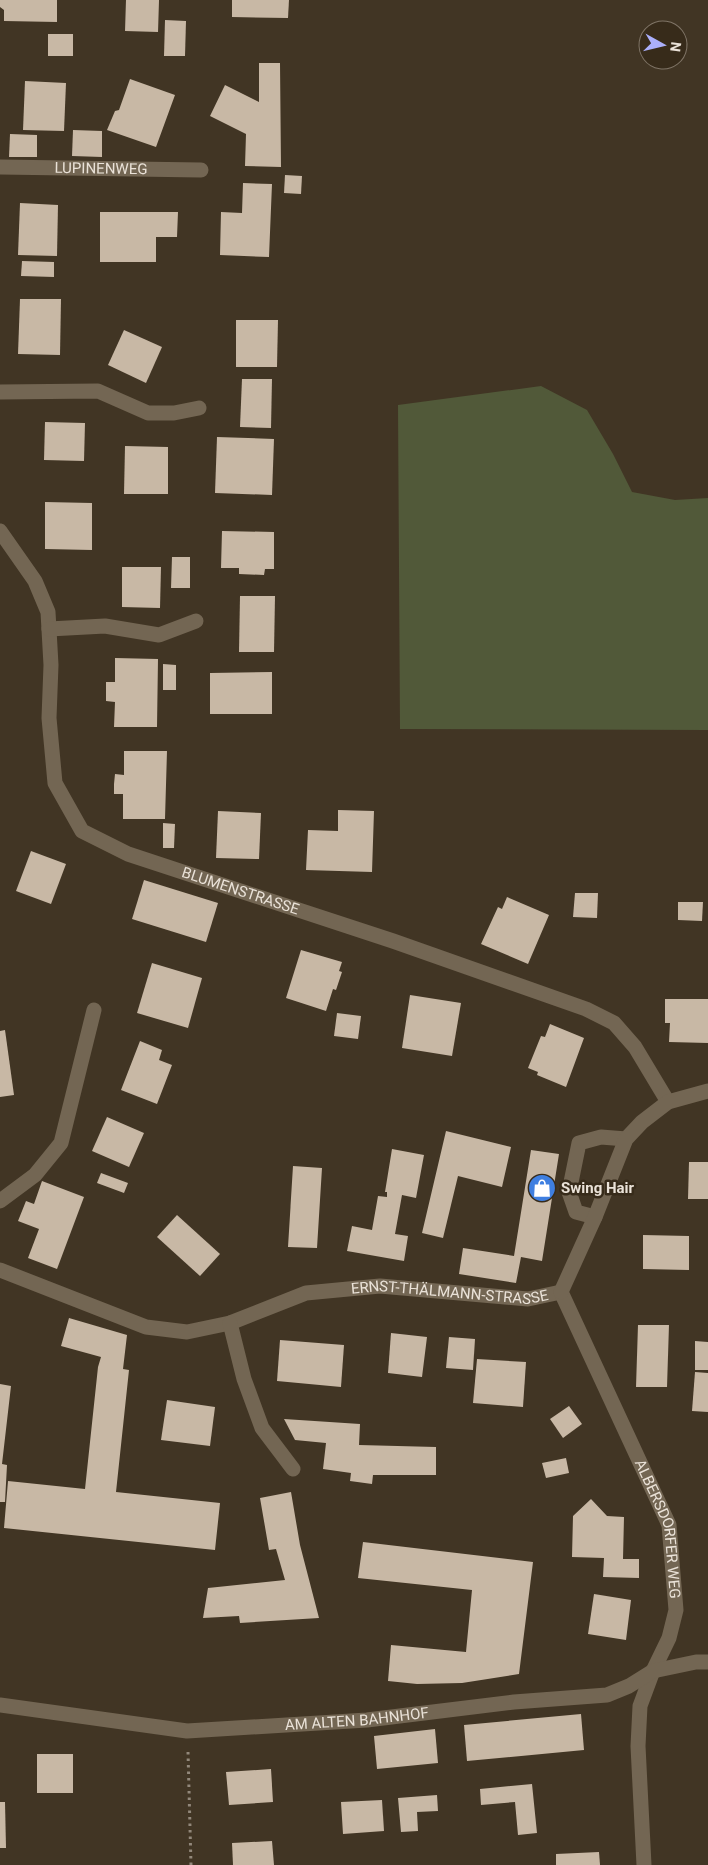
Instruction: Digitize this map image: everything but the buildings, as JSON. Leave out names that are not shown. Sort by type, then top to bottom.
[{"type":"street","name":"LUPINENWEG","points":[[0,167],[201,170]]},
{"type":"street","points":[[0,392],[98,392],[148,412],[174,414],[200,408]]},
{"type":"street","name":"BLUMENSTRASSE","points":[[0,531],[35,581],[48,612],[51,664],[49,718],[55,783],[82,831],[128,854],[393,941],[586,1009],[614,1023],[635,1047],[668,1102]]},
{"type":"street","points":[[50,629],[105,626],[159,635],[196,621]]},
{"type":"street","points":[[0,1201],[35,1175],[62,1142],[94,1010]]},
{"type":"street","name":"ERNST-THÄLMANN-STRASSE","points":[[0,1270],[146,1327],[187,1332],[230,1323],[306,1293],[315,1292],[380,1286],[528,1299],[560,1292],[595,1217],[626,1139],[642,1122],[668,1102],[708,1091]]},
{"type":"street","points":[[595,1217],[576,1212],[570,1192],[579,1143],[601,1137],[626,1139]]},
{"type":"street","name":"ALBERSDORFER WEG","points":[[560,1292],[668,1525],[676,1610],[669,1638],[653,1671],[640,1706],[638,1746],[644,1865]]},
{"type":"street","points":[[230,1323],[244,1379],[262,1428],[293,1469]]},
{"type":"street","name":"AM ALTEN BAHNHOF","points":[[0,1705],[187,1731],[367,1720],[514,1702],[607,1695],[630,1686],[653,1671],[696,1662],[708,1662]]},
{"type":"path","points":[[187,1731],[191,1865]]},
{"type":"green space","points":[[541,386],[587,410],[613,454],[632,492],[675,500],[708,498],[708,730],[400,729],[398,405]]},
{"type":"place","name":"Swing Hair","points":[[542,1188]]}]
